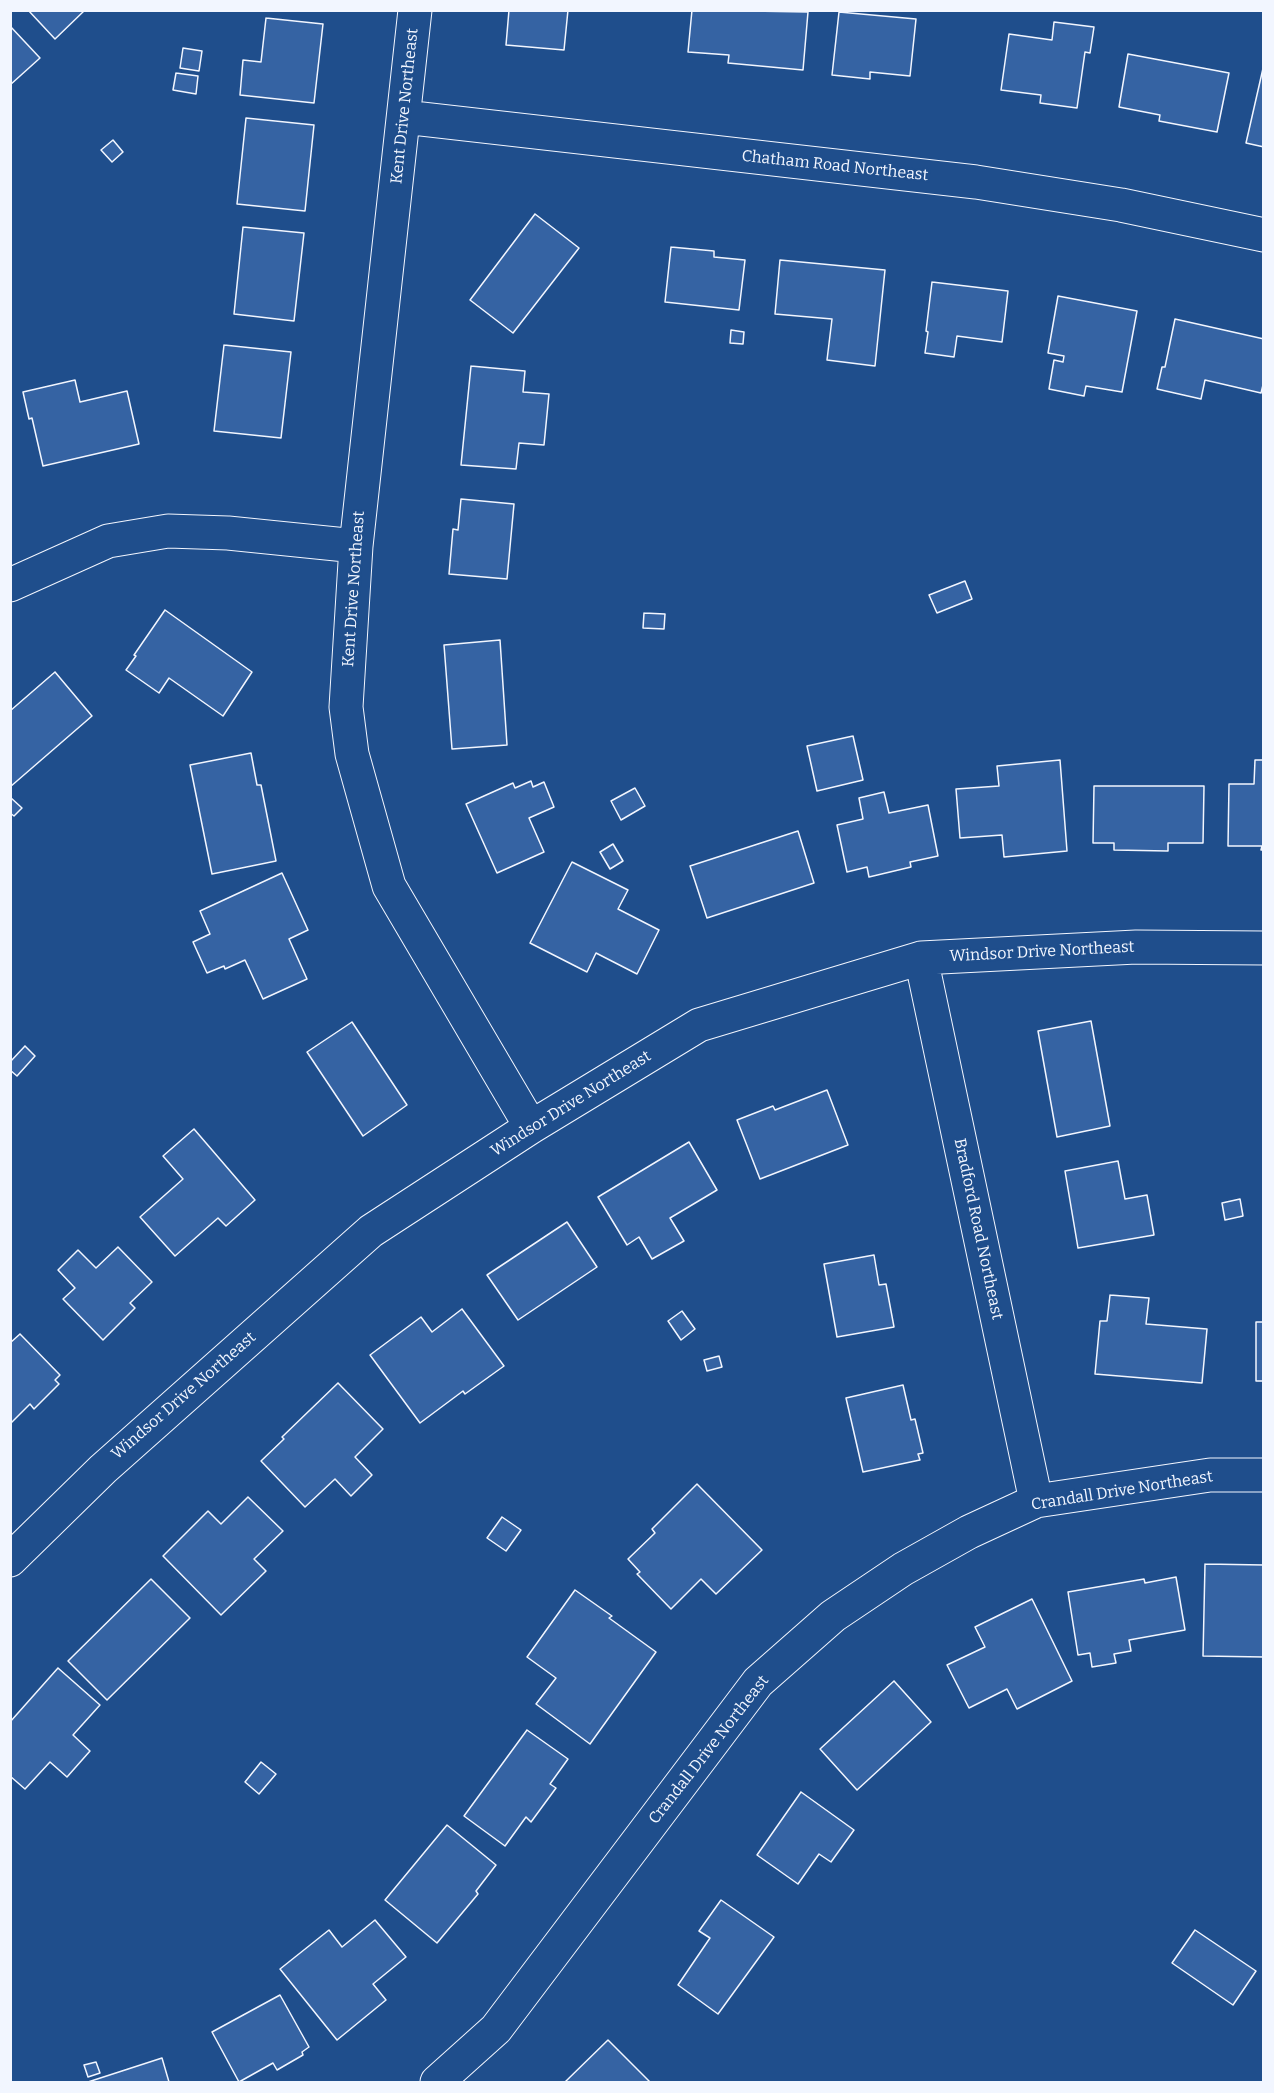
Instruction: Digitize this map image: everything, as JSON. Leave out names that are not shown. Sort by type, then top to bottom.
[{"type":"street","name":"Kent Drive Northeast","points":[[415,10],[356,546],[346,707],[352,754],[389,886],[531,1127]]},
{"type":"street","name":"Chatham Road Northeast","points":[[404,117],[976,182],[1121,205],[1263,235]]},
{"type":"street","points":[[10,585],[108,542],[168,531],[228,532],[356,546]]},
{"type":"street","name":"Windsor Drive Northeast","points":[[10,1560],[103,1469],[371,1231],[531,1127],[699,1025],[921,958],[1136,947],[1263,948]]},
{"type":"street","name":"Bradford Road Northeast","points":[[921,958],[1036,1501]]},
{"type":"street","name":"Crandall Drive Northeast","points":[[437,2082],[496,2029],[758,1682],[833,1616],[903,1569],[969,1532],[1036,1501],[1210,1475],[1263,1475]]},
{"type":"building","points":[[28,10],[85,10],[55,39]]},
{"type":"building","points":[[509,10],[568,10],[564,50],[506,45]]},
{"type":"building","points":[[692,10],[808,12],[803,70],[728,63],[729,55],[688,52]]},
{"type":"building","points":[[839,12],[916,19],[910,76],[870,72],[870,79],[832,75]]},
{"type":"building","points":[[266,18],[323,24],[314,103],[240,95],[243,60],[261,62]]},
{"type":"building","points":[[1054,22],[1094,27],[1090,53],[1085,52],[1077,108],[1040,103],[1041,95],[1001,90],[1009,34],[1052,40]]},
{"type":"building","points":[[10,26],[40,58],[10,85]]},
{"type":"building","points":[[183,48],[202,51],[199,71],[180,68]]},
{"type":"building","points":[[1128,54],[1229,73],[1217,132],[1159,121],[1160,115],[1119,107]]},
{"type":"building","points":[[1264,64],[1264,147],[1246,143]]},
{"type":"building","points":[[176,73],[198,76],[196,94],[173,90]]},
{"type":"building","points":[[246,118],[314,125],[305,211],[237,204]]},
{"type":"building","points":[[113,140],[123,152],[112,162],[101,150]]},
{"type":"building","points":[[535,214],[579,248],[513,333],[470,300]]},
{"type":"building","points":[[243,227],[304,233],[294,321],[234,314]]},
{"type":"building","points":[[671,247],[714,251],[714,257],[745,260],[739,310],[665,302]]},
{"type":"building","points":[[780,260],[885,270],[875,366],[827,360],[832,319],[775,314]]},
{"type":"building","points":[[932,282],[1008,291],[1002,342],[957,336],[954,357],[925,353]]},
{"type":"building","points":[[1058,296],[1137,311],[1122,392],[1086,386],[1084,396],[1049,389],[1054,360],[1063,362],[1064,356],[1048,353]]},
{"type":"building","points":[[1175,319],[1264,339],[1264,381],[1261,393],[1205,380],[1201,399],[1157,389],[1162,367],[1165,367]]},
{"type":"building","points":[[731,330],[744,332],[743,344],[730,343]]},
{"type":"building","points":[[224,345],[291,352],[281,438],[214,431]]},
{"type":"building","points":[[471,366],[525,371],[523,392],[549,394],[544,445],[519,443],[516,469],[461,465]]},
{"type":"building","points":[[75,380],[80,402],[127,391],[139,444],[43,466],[32,418],[29,419],[23,392]]},
{"type":"building","points":[[461,499],[514,504],[507,579],[449,574],[453,529],[458,530]]},
{"type":"building","points":[[965,581],[972,599],[937,613],[929,595]]},
{"type":"building","points":[[165,610],[252,672],[223,716],[169,678],[159,693],[126,670]]},
{"type":"building","points":[[644,613],[665,614],[664,629],[643,628]]},
{"type":"building","points":[[500,640],[507,745],[452,749],[444,645]]},
{"type":"building","points":[[55,672],[92,716],[10,787],[10,711]]},
{"type":"building","points":[[853,736],[863,780],[817,791],[807,746]]},
{"type":"building","points":[[251,753],[257,785],[261,785],[276,861],[212,874],[190,765]]},
{"type":"building","points":[[1060,760],[1067,851],[1004,857],[1002,835],[960,838],[956,789],[999,786],[997,766]]},
{"type":"building","points":[[1255,760],[1264,760],[1264,850],[1261,850],[1262,846],[1228,846],[1229,784],[1254,784]]},
{"type":"building","points":[[531,781],[533,787],[544,782],[554,807],[529,818],[544,852],[497,873],[466,804],[513,783],[515,788]]},
{"type":"building","points":[[1094,786],[1204,786],[1203,843],[1168,843],[1168,851],[1114,850],[1114,843],[1093,843]]},
{"type":"building","points":[[635,788],[645,806],[621,820],[611,801]]},
{"type":"building","points":[[884,792],[889,813],[928,805],[938,856],[910,862],[911,867],[869,877],[867,867],[847,872],[837,825],[863,819],[859,798]]},
{"type":"building","points":[[10,797],[22,808],[14,816],[10,813]]},
{"type":"building","points":[[798,831],[814,883],[707,918],[690,866]]},
{"type":"building","points":[[613,844],[623,861],[610,869],[600,852]]},
{"type":"building","points":[[572,862],[628,890],[618,909],[659,930],[637,974],[596,953],[587,972],[530,943]]},
{"type":"building","points":[[282,873],[308,930],[289,939],[307,979],[263,999],[245,960],[225,969],[224,966],[207,973],[193,942],[210,934],[200,911]]},
{"type":"building","points":[[1091,1021],[1110,1126],[1057,1137],[1038,1031]]},
{"type":"building","points":[[352,1022],[407,1105],[363,1136],[307,1052]]},
{"type":"building","points":[[25,1046],[35,1056],[17,1076],[10,1070],[10,1062]]},
{"type":"building","points":[[827,1090],[848,1145],[760,1179],[737,1120],[773,1106],[775,1110]]},
{"type":"building","points":[[194,1129],[255,1200],[226,1226],[218,1218],[175,1256],[140,1217],[183,1179],[163,1156]]},
{"type":"building","points":[[689,1142],[717,1190],[670,1218],[684,1241],[652,1259],[639,1237],[627,1245],[598,1197]]},
{"type":"building","points":[[1118,1161],[1125,1199],[1147,1195],[1154,1235],[1078,1248],[1065,1171]]},
{"type":"building","points":[[1240,1199],[1243,1216],[1225,1220],[1222,1203]]},
{"type":"building","points":[[567,1222],[597,1267],[518,1320],[487,1275]]},
{"type":"building","points":[[118,1247],[152,1282],[130,1303],[135,1308],[103,1340],[63,1299],[75,1288],[58,1270],[78,1250],[96,1268]]},
{"type":"building","points":[[874,1255],[879,1285],[886,1284],[894,1327],[837,1337],[824,1264]]},
{"type":"building","points":[[1110,1295],[1149,1298],[1146,1324],[1207,1329],[1202,1383],[1095,1374],[1100,1321],[1107,1321]]},
{"type":"building","points":[[462,1309],[504,1366],[465,1394],[463,1391],[420,1423],[370,1355],[421,1317],[432,1332]]},
{"type":"building","points":[[682,1311],[695,1329],[681,1340],[668,1321]]},
{"type":"building","points":[[1256,1322],[1264,1322],[1264,1381],[1256,1381]]},
{"type":"building","points":[[20,1334],[60,1375],[55,1380],[59,1384],[34,1409],[30,1404],[10,1424],[10,1343]]},
{"type":"building","points":[[719,1356],[722,1367],[707,1371],[704,1360]]},
{"type":"building","points":[[338,1383],[383,1429],[355,1457],[372,1475],[351,1496],[335,1479],[305,1507],[261,1461],[284,1439],[282,1437]]},
{"type":"building","points":[[903,1385],[911,1420],[915,1419],[923,1453],[918,1454],[920,1460],[863,1472],[846,1398]]},
{"type":"building","points":[[697,1484],[762,1550],[716,1594],[701,1579],[671,1609],[637,1574],[640,1572],[628,1559],[655,1533],[652,1529]]},
{"type":"building","points":[[248,1497],[283,1531],[254,1559],[266,1571],[221,1615],[163,1556],[208,1511],[221,1524]]},
{"type":"building","points":[[502,1517],[521,1530],[506,1551],[487,1538]]},
{"type":"building","points":[[1205,1564],[1264,1565],[1264,1657],[1203,1656]]},
{"type":"building","points":[[1176,1577],[1185,1630],[1129,1640],[1131,1651],[1114,1654],[1116,1663],[1092,1667],[1090,1653],[1078,1655],[1068,1592],[1144,1579],[1145,1583]]},
{"type":"building","points":[[151,1579],[190,1618],[107,1700],[68,1661]]},
{"type":"building","points":[[575,1590],[612,1616],[609,1618],[656,1652],[590,1744],[536,1704],[556,1678],[527,1657]]},
{"type":"building","points":[[1032,1599],[1072,1681],[1017,1709],[1007,1689],[969,1708],[947,1665],[985,1647],[975,1627]]},
{"type":"building","points":[[58,1668],[100,1705],[73,1735],[90,1751],[67,1777],[50,1762],[25,1789],[10,1776],[10,1722]]},
{"type":"building","points":[[894,1681],[931,1722],[857,1790],[820,1749]]},
{"type":"building","points":[[527,1730],[568,1759],[550,1784],[556,1788],[531,1822],[526,1817],[505,1846],[464,1816]]},
{"type":"building","points":[[261,1762],[276,1774],[259,1794],[245,1782]]},
{"type":"building","points":[[801,1792],[854,1830],[831,1862],[819,1854],[798,1884],[757,1855]]},
{"type":"building","points":[[447,1825],[496,1865],[476,1891],[478,1894],[437,1943],[385,1900]]},
{"type":"building","points":[[721,1900],[774,1937],[718,2014],[678,1985],[710,1938],[699,1931]]},
{"type":"building","points":[[375,1920],[406,1957],[373,1984],[386,2000],[337,2040],[280,1969],[329,1930],[342,1947]]},
{"type":"building","points":[[1195,1930],[1256,1971],[1233,2005],[1172,1963]]},
{"type":"building","points":[[280,1995],[309,2047],[302,2052],[303,2055],[277,2070],[273,2063],[239,2082],[212,2032]]},
{"type":"building","points":[[608,2040],[650,2082],[565,2082]]},
{"type":"building","points":[[162,2058],[169,2082],[88,2082]]},
{"type":"building","points":[[96,2062],[100,2073],[88,2077],[84,2065]]}]
